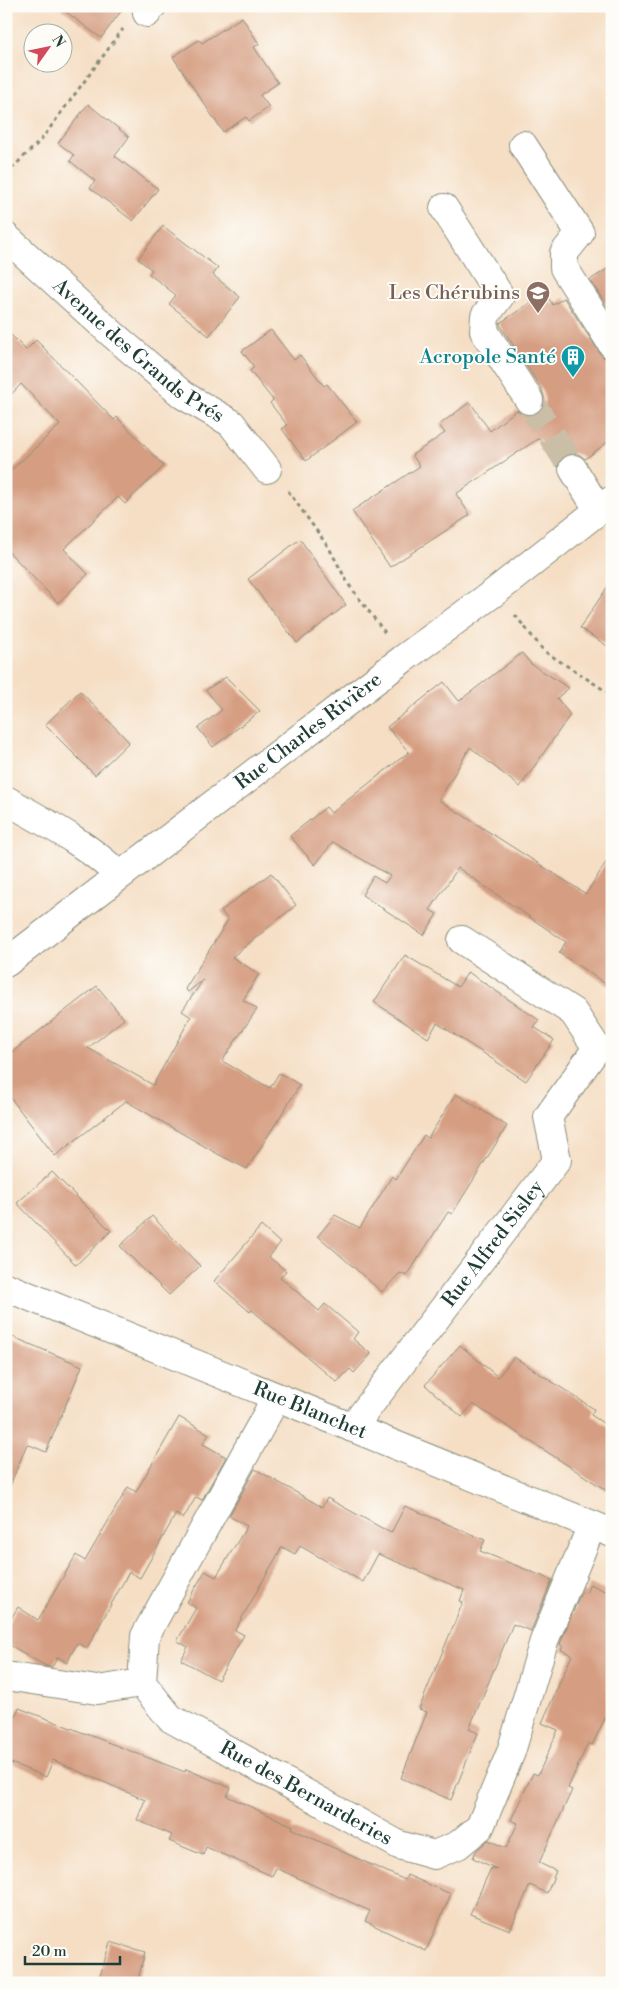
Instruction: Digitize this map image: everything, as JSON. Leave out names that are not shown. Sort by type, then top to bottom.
[{"type":"street","points":[[523,145],[580,233],[564,254],[564,268],[612,344]]},
{"type":"street","points":[[444,208],[500,296],[485,316],[484,331],[529,400]]},
{"type":"street","name":"Avenue des Grands Prés","points":[[6,237],[110,332],[183,395],[231,423],[267,469]]},
{"type":"street","points":[[572,469],[605,505]]},
{"type":"street","name":"Rue Charles Rivière","points":[[6,963],[403,659],[496,591],[605,505]]},
{"type":"street","points":[[6,800],[85,846],[103,859],[119,875]]},
{"type":"street","name":"Rue Alfred Sisley","points":[[352,1428],[557,1160],[548,1117],[604,1046],[573,1012],[462,940]]},
{"type":"street","name":"Rue Blanchet","points":[[6,1287],[602,1529]]},
{"type":"street","points":[[6,1676],[97,1690],[142,1684],[145,1636],[276,1398]]},
{"type":"street","name":"Rue des Bernarderies","points":[[142,1684],[170,1718],[399,1845],[434,1854],[458,1845],[480,1827],[511,1752],[544,1641],[602,1529]]},
{"type":"path","points":[[6,174],[41,140],[136,12],[150,10]]},
{"type":"path","points":[[267,469],[283,482],[329,548],[349,585],[381,626],[403,659]]},
{"type":"path","points":[[496,591],[544,651],[612,694]]},
{"type":"building","points":[[58,6],[125,6],[101,38]]},
{"type":"building","points":[[242,17],[259,44],[254,47],[278,83],[260,95],[269,107],[249,121],[246,117],[223,132],[173,57],[199,40],[202,43]]},
{"type":"building","points":[[88,104],[129,137],[115,156],[158,189],[133,221],[90,188],[95,181],[70,161],[74,155],[58,143]]},
{"type":"building","points":[[163,226],[218,268],[213,275],[240,297],[209,336],[169,304],[176,295],[149,274],[152,270],[138,259]]},
{"type":"building","points":[[612,266],[612,314],[590,280]]},
{"type":"building","points":[[545,293],[553,305],[564,298],[599,352],[604,358],[612,359],[612,439],[585,459],[573,453],[565,456],[560,461],[558,467],[539,438],[456,494],[470,515],[390,567],[352,511],[420,466],[412,455],[445,433],[439,425],[470,402],[490,431],[517,410],[522,414],[530,416],[538,413],[543,407],[545,400],[542,390],[500,323]]},
{"type":"building","points":[[6,330],[26,350],[36,340],[114,420],[117,417],[164,466],[125,504],[118,497],[64,549],[88,574],[58,603],[6,549],[6,475],[60,425],[21,384],[6,400]]},
{"type":"building","points":[[271,330],[294,360],[300,355],[324,386],[327,384],[357,422],[306,461],[282,429],[287,425],[270,403],[273,400],[250,371],[254,367],[242,351]]},
{"type":"building","points":[[300,539],[346,605],[297,643],[248,579]]},
{"type":"building","points":[[612,580],[612,649],[580,628]]},
{"type":"building","points":[[522,653],[531,664],[569,688],[557,698],[570,715],[520,787],[470,747],[439,800],[586,894],[612,853],[612,988],[559,953],[566,942],[458,868],[430,910],[437,914],[424,935],[362,895],[373,876],[385,883],[390,876],[333,842],[315,865],[290,836],[326,807],[331,813],[409,752],[387,727],[444,682],[459,701]]},
{"type":"building","points":[[226,677],[260,711],[213,747],[198,728],[222,710],[206,690]]},
{"type":"building","points":[[80,691],[129,742],[95,775],[45,725]]},
{"type":"building","points":[[271,873],[296,905],[232,957],[259,974],[243,1000],[257,1009],[222,1061],[270,1088],[279,1073],[300,1085],[247,1169],[126,1101],[55,1156],[6,1092],[6,1057],[97,986],[124,1019],[88,1048],[153,1085],[191,1017],[182,1011],[203,980],[188,992],[185,989],[228,920],[221,911]]},
{"type":"building","points":[[405,955],[458,987],[468,972],[539,1020],[534,1027],[554,1040],[526,1081],[437,1023],[428,1038],[374,1002]]},
{"type":"building","points":[[456,1094],[507,1126],[452,1214],[448,1212],[407,1276],[400,1273],[382,1292],[318,1236],[335,1215],[360,1228],[392,1176],[396,1179],[424,1135],[428,1138]]},
{"type":"building","points":[[52,1172],[111,1231],[76,1265],[17,1203]]},
{"type":"building","points":[[152,1216],[200,1266],[169,1295],[120,1246]]},
{"type":"building","points":[[261,1226],[280,1243],[269,1257],[286,1271],[280,1277],[319,1311],[325,1304],[358,1332],[353,1339],[371,1354],[354,1373],[350,1369],[337,1382],[252,1310],[250,1312],[214,1281]]},
{"type":"building","points":[[6,1334],[82,1366],[46,1452],[27,1444],[7,1493]]},
{"type":"building","points":[[460,1345],[498,1377],[514,1357],[594,1409],[591,1415],[612,1429],[612,1494],[473,1404],[462,1417],[425,1385]]},
{"type":"building","points":[[179,1417],[209,1434],[203,1444],[226,1457],[202,1500],[196,1497],[183,1519],[176,1514],[140,1578],[129,1572],[87,1648],[77,1643],[67,1663],[58,1657],[52,1667],[46,1666],[6,1643],[6,1627],[18,1607],[38,1620],[76,1555],[85,1561],[128,1487],[136,1492]]},
{"type":"building","points":[[255,1469],[322,1507],[327,1498],[391,1533],[405,1506],[485,1540],[480,1551],[552,1580],[531,1631],[513,1624],[469,1729],[478,1733],[451,1800],[401,1778],[427,1712],[419,1709],[463,1602],[460,1601],[464,1590],[378,1554],[363,1582],[300,1546],[295,1554],[282,1547],[235,1630],[244,1635],[218,1680],[181,1660],[188,1647],[177,1641],[196,1608],[187,1602],[205,1571],[216,1577],[247,1526],[229,1516]]},
{"type":"building","points":[[590,1584],[612,1594],[612,1704],[592,1745],[588,1743],[568,1788],[572,1790],[539,1863],[556,1871],[547,1893],[530,1885],[510,1930],[470,1914],[491,1868],[497,1869],[473,1858],[476,1851],[488,1840],[506,1848],[518,1823],[511,1820],[533,1773],[538,1775],[558,1730],[542,1723],[572,1655],[561,1650],[563,1646],[560,1644],[581,1592],[586,1593]]},
{"type":"building","points":[[19,1708],[185,1772],[186,1769],[231,1788],[227,1796],[293,1826],[292,1829],[405,1880],[407,1875],[451,1894],[426,1951],[365,1921],[370,1911],[276,1868],[272,1876],[206,1847],[203,1855],[169,1841],[172,1835],[137,1820],[145,1800],[53,1760],[46,1777],[6,1761],[6,1713],[15,1716]]},
{"type":"building","points":[[110,1942],[145,1952],[137,1983],[98,1983]]},
{"type":"tunnel","points":[[529,400],[573,469]]},
{"type":"place","name":"Les Chérubins","points":[[538,314]]},
{"type":"place","name":"Acropole Santé","points":[[573,378]]}]
